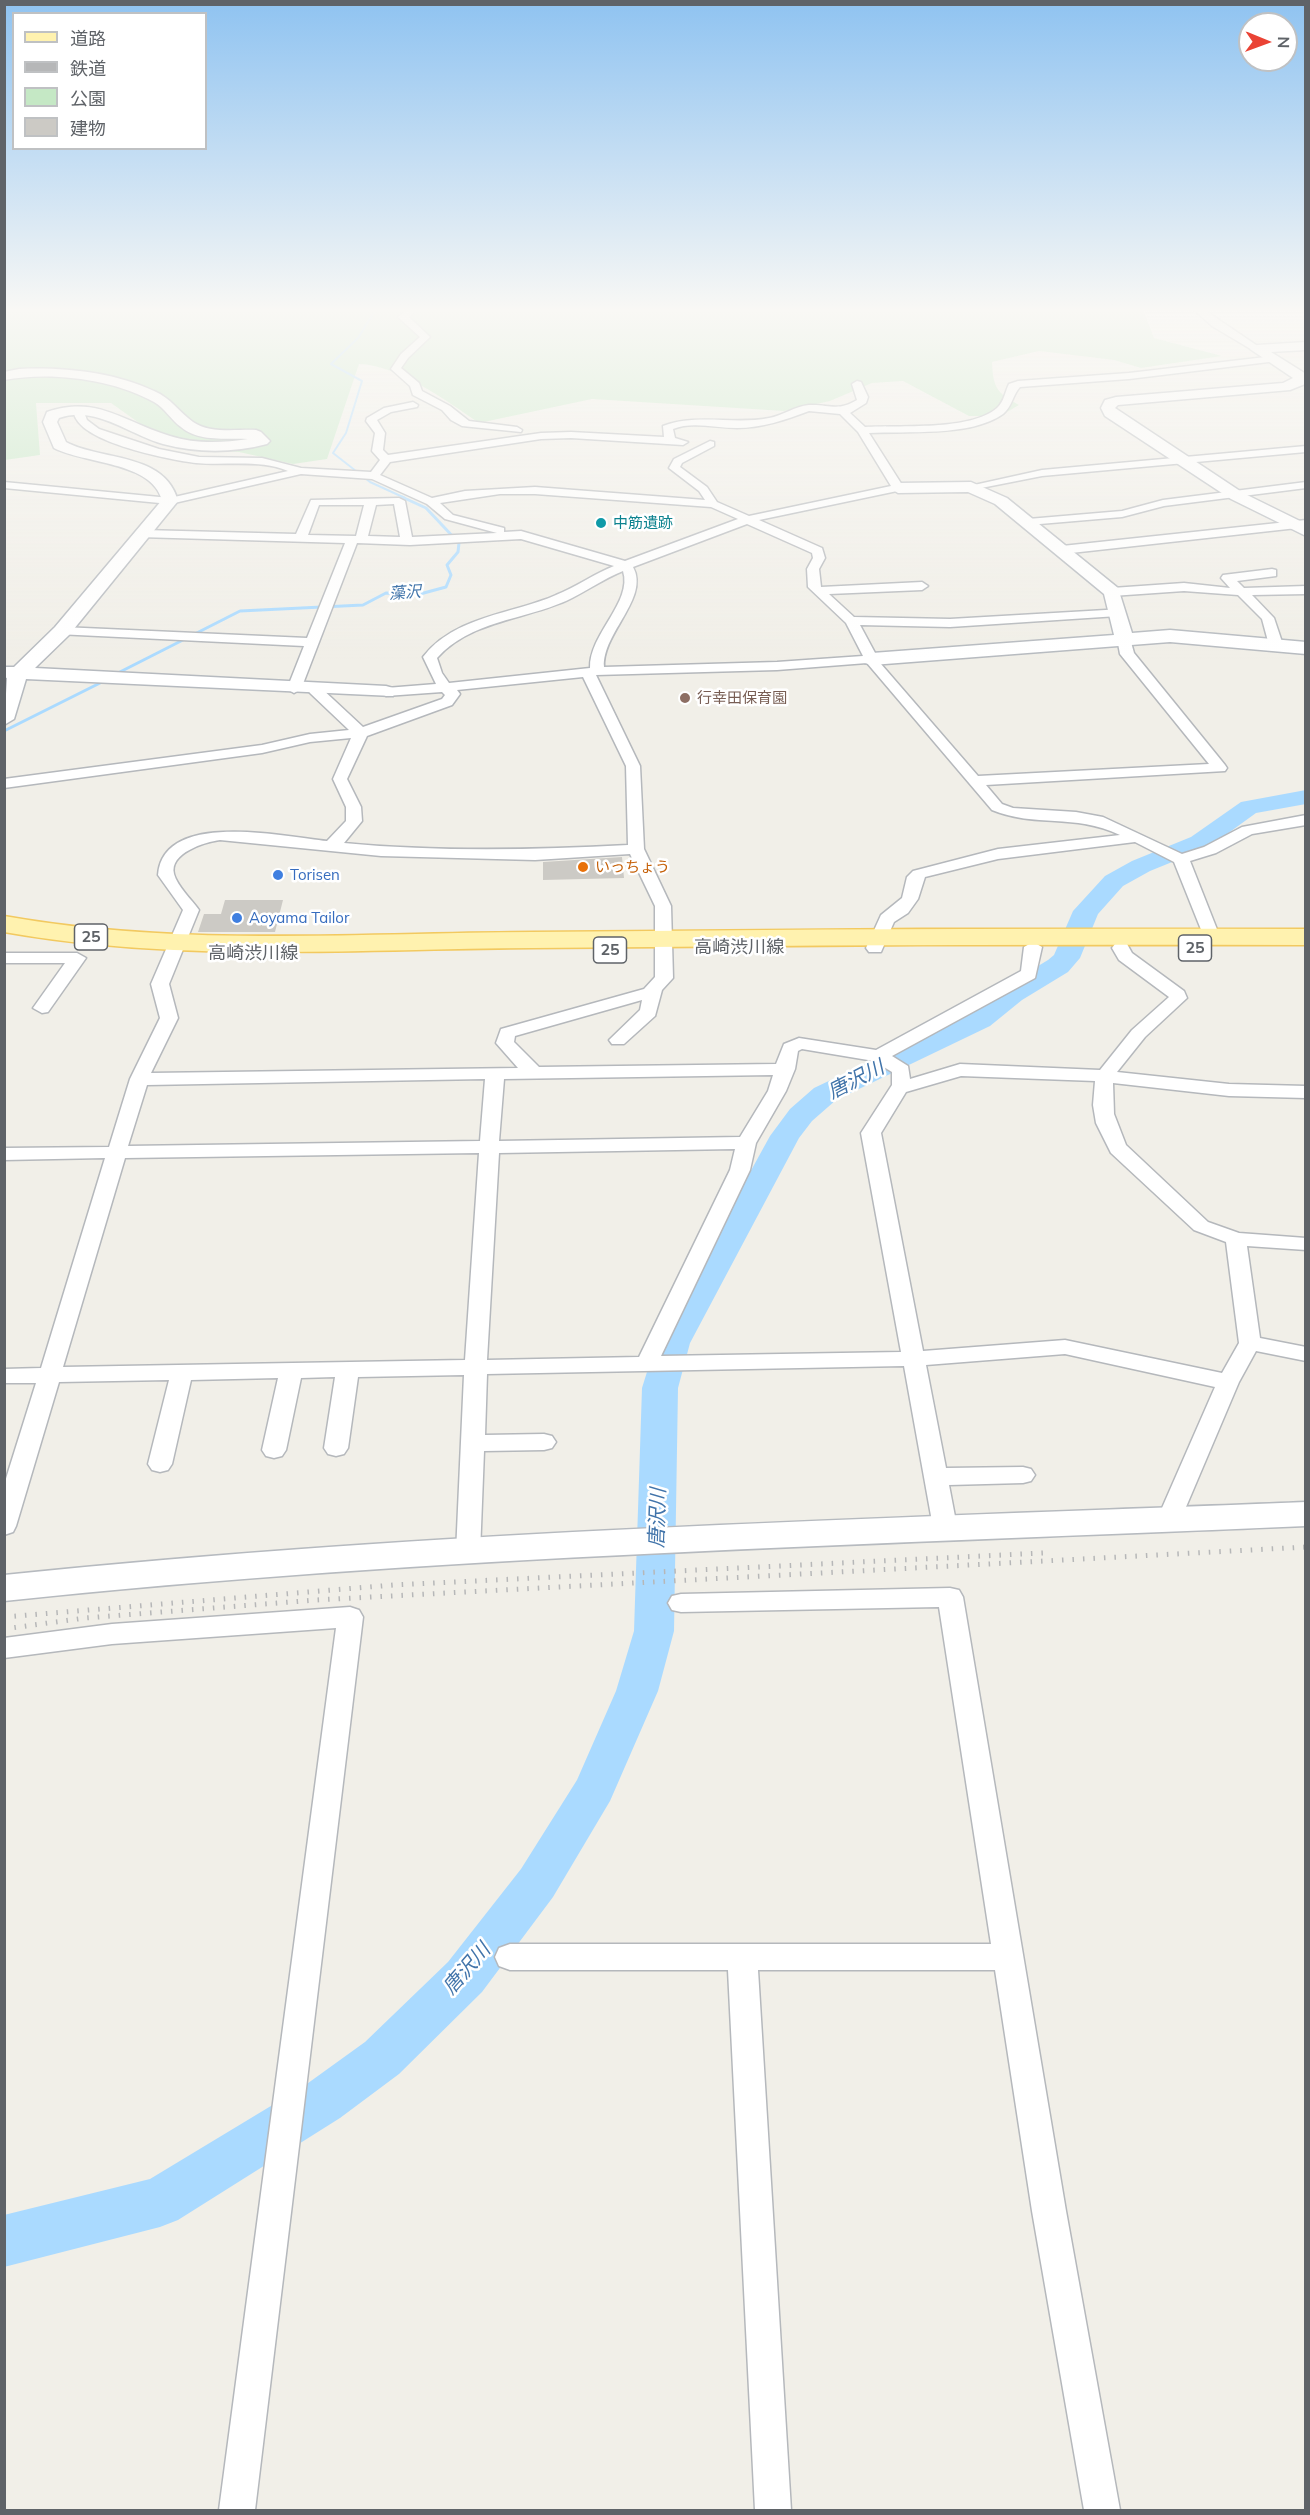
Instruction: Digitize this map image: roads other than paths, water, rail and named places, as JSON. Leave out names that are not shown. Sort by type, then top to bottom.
[{"type":"main road","name":"25","points":[[4,924],[71,936],[175,948]]},
{"type":"main road","name":"25","points":[[4,937],[89,950],[175,948]]},
{"type":"main road","name":"高崎渋川線","points":[[175,948],[878,942],[1045,944],[1212,937],[1305,937]]},
{"type":"main road","name":"高崎渋川線","points":[[1086,942],[1121,948],[1305,949]]},
{"type":"street","points":[[52,426],[59,445],[80,454],[138,466],[168,493],[170,501]]},
{"type":"street","points":[[88,426],[96,432],[163,453],[197,460],[279,464],[301,471],[374,476],[431,502],[449,517],[626,565],[631,570],[632,584],[597,654],[592,672],[633,766],[636,849],[663,906],[664,978],[652,992],[649,1012],[618,1040]]},
{"type":"street","points":[[132,426],[179,444],[226,447],[262,441],[256,435],[196,430],[189,426]]},
{"type":"street","points":[[375,426],[380,433],[377,451],[386,459]]},
{"type":"street","points":[[486,426],[534,432],[541,436]]},
{"type":"street","points":[[670,426],[667,428],[670,441]]},
{"type":"street","points":[[859,426],[898,488]]},
{"type":"street","points":[[862,430],[940,426]]},
{"type":"street","points":[[1130,426],[1236,496],[1302,526]]},
{"type":"street","points":[[374,476],[386,459],[541,436],[571,435],[710,444],[678,461],[674,468],[704,489],[713,504]]},
{"type":"street","points":[[4,784],[262,749],[310,738],[361,733],[447,702],[453,694],[444,688],[431,667],[430,657],[443,643],[502,615],[561,598],[598,577],[626,565],[749,519],[898,488],[971,487],[1042,472],[1305,449]]},
{"type":"street","points":[[4,485],[170,501],[301,471]]},
{"type":"street","points":[[1028,522],[1122,514],[1163,503],[1236,496],[1305,485]]},
{"type":"street","points":[[971,487],[1001,501],[1112,592],[1127,654],[1221,768],[973,781]]},
{"type":"street","points":[[431,502],[471,492],[502,489],[667,503],[713,504],[818,551],[819,558],[813,569],[814,587],[850,621],[872,659],[899,697],[953,753],[973,781],[997,807],[1010,814],[1088,818],[1181,859],[1210,850],[1248,830],[1305,820]]},
{"type":"street","points":[[4,718],[11,672],[62,631],[170,501]]},
{"type":"street","points":[[294,689],[311,642],[371,501]]},
{"type":"street","points":[[300,539],[315,502],[399,501],[407,541]]},
{"type":"street","points":[[1062,550],[1302,526]]},
{"type":"street","points":[[143,534],[407,541],[521,535]]},
{"type":"street","points":[[1272,573],[1227,578],[1243,591],[1257,610],[1268,618],[1276,645]]},
{"type":"street","points":[[819,591],[922,586]]},
{"type":"street","points":[[1112,592],[1184,587],[1243,591],[1305,590]]},
{"type":"street","points":[[850,621],[950,623],[1118,612]]},
{"type":"street","points":[[62,631],[311,642]]},
{"type":"street","points":[[11,672],[294,689],[386,692],[592,672],[777,666],[1124,638],[1170,636],[1305,648]]},
{"type":"street","points":[[315,690],[361,733]]},
{"type":"street","points":[[332,845],[346,833],[354,819],[355,804],[340,779],[361,733]]},
{"type":"street","points":[[4,1526],[139,1078],[169,1018],[160,984],[191,910],[166,875],[165,869],[171,857],[194,841],[220,835],[381,851],[535,855],[636,849]]},
{"type":"street","points":[[878,942],[887,919],[902,909],[910,899],[915,877],[919,874],[961,861],[1031,849],[1134,838]]},
{"type":"street","points":[[1181,859],[1212,937]]},
{"type":"street","points":[[879,1056],[1029,974],[1045,944]]},
{"type":"street","points":[[1121,948],[1125,956],[1178,994],[1178,998],[1153,1019],[1115,1059],[1105,1076],[1102,1093],[1103,1108],[1111,1139],[1118,1149],[1155,1180],[1201,1226],[1236,1239],[1305,1244]]},
{"type":"street","points":[[4,958],[77,958],[42,1008]]},
{"type":"street","points":[[534,1073],[505,1043],[507,1033],[652,992]]},
{"type":"street","points":[[650,1363],[740,1170],[746,1143],[777,1091],[786,1069],[790,1048],[799,1043],[879,1056],[901,1070],[902,1077],[899,1088],[871,1133],[945,1527]]},
{"type":"street","points":[[139,1078],[786,1069]]},
{"type":"street","points":[[899,1088],[960,1070],[1105,1076],[1229,1089],[1305,1092]]},
{"type":"street","points":[[468,1553],[481,1249],[495,1074]]},
{"type":"street","points":[[4,1154],[746,1143]]},
{"type":"street","points":[[1174,1508],[1228,1382],[1250,1343],[1236,1239]]},
{"type":"street","points":[[1250,1343],[1305,1354]]},
{"type":"street","points":[[4,1376],[477,1365],[914,1359],[1065,1347],[1228,1382]]},
{"type":"street","points":[[336,1448],[348,1368]]},
{"type":"street","points":[[274,1450],[291,1370]]},
{"type":"street","points":[[160,1464],[182,1372]]},
{"type":"street","points":[[473,1443],[544,1442]]},
{"type":"street","points":[[936,1476],[1023,1475]]},
{"type":"street","points":[[4,1588],[176,1570],[468,1553],[945,1527],[1305,1514]]},
{"type":"street","points":[[681,1603],[950,1597],[1008,1957],[1102,2511]]},
{"type":"street","points":[[4,1648],[112,1634],[350,1617],[237,2511]]},
{"type":"street","points":[[510,1957],[1008,1957]]},
{"type":"street","points":[[742,1957],[773,2511]]},
{"type":"waterway","name":"藻沢","points":[[348,426],[333,453],[370,482],[405,498]]},
{"type":"waterway","name":"藻沢","points":[[114,675],[240,611],[363,605],[386,593],[420,594],[446,587],[451,575],[447,565],[458,552],[459,543],[426,508],[402,497]]},
{"type":"waterway","name":"藻沢","points":[[4,731],[106,680]]},
{"type":"waterway","name":"唐沢川","points":[[4,2241],[160,2202],[322,2102],[382,2058],[465,1977],[537,1883],[595,1788],[637,1691],[654,1631],[660,1388],[673,1343],[785,1136],[801,1115],[825,1094],[980,1020],[1012,994],[1058,966],[1066,958],[1086,911],[1114,881],[1141,866],[1200,842],[1249,807],[1306,797]]},
{"type":"railway","points":[[4,1629],[85,1618],[316,1600],[1306,1547]]},
{"type":"railway","points":[[4,1617],[393,1585],[1043,1553]]},
{"type":"place","name":"中筋遺跡","points":[[601,523]]},
{"type":"place","name":"行幸田保育園","points":[[685,698]]},
{"type":"place","name":"いっちょう","points":[[583,867]]},
{"type":"place","name":"Torisen","points":[[278,875]]},
{"type":"place","name":"Aoyama Tailor","points":[[237,918]]}]
